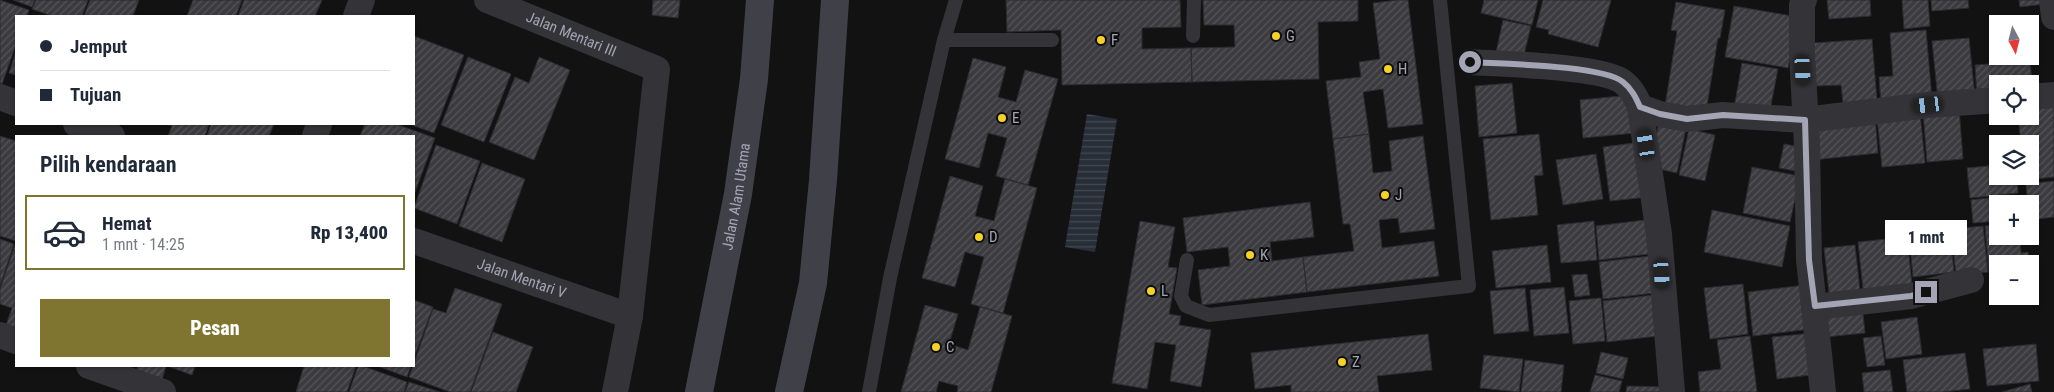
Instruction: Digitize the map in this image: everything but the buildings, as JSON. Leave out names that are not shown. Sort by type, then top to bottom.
[{"type":"main road","name":"Jalan Alam Utama","points":[[699,392],[738,194],[754,79],[760,0]]},
{"type":"main road","points":[[789,392],[813,283],[823,180],[835,0]]},
{"type":"street","points":[[356,15],[362,0]]},
{"type":"street","name":"Jalan Mentari III","points":[[487,0],[657,69],[630,316]]},
{"type":"street","points":[[1804,0],[1802,5],[1802,53],[1809,260],[1823,392]]},
{"type":"street","points":[[2052,0],[2054,17]]},
{"type":"street","points":[[1470,62],[1594,71],[1622,81],[1632,91],[1640,107],[1659,234],[1672,392]]},
{"type":"street","points":[[2039,96],[2054,95]]},
{"type":"street","points":[[0,97],[15,103]]},
{"type":"street","points":[[1640,107],[1660,114],[1687,119],[1723,115],[1805,120],[1928,105],[1989,101]]},
{"type":"street","points":[[79,125],[109,135]]},
{"type":"street","name":"Jalan Mentari V","points":[[415,241],[630,316]]},
{"type":"street","points":[[1815,306],[1911,296],[1971,280]]},
{"type":"street","points":[[616,392],[630,316]]},
{"type":"street","points":[[0,335],[15,341]]},
{"type":"street","points":[[92,367],[162,392]]},
{"type":"lane","points":[[869,392],[890,278],[944,40],[956,0]]},
{"type":"lane","points":[[1193,36],[1194,0]]},
{"type":"lane","points":[[1187,260],[1181,296],[1186,306],[1209,315],[1469,286],[1440,0]]},
{"type":"lane","points":[[944,40],[1052,40]]},
{"type":"shaded area","points":[[1087,114],[1117,119],[1095,252],[1065,247]]},
{"type":"place","name":"G","points":[[1276,36]]},
{"type":"place","name":"F","points":[[1101,40]]},
{"type":"place","name":"H","points":[[1388,69]]},
{"type":"place","name":"E","points":[[1002,118]]},
{"type":"place","name":"J","points":[[1385,195]]},
{"type":"place","name":"D","points":[[979,237]]},
{"type":"place","name":"K","points":[[1250,255]]},
{"type":"place","name":"L","points":[[1151,291]]},
{"type":"place","name":"C","points":[[936,347]]},
{"type":"place","name":"Z","points":[[1342,362]]},
{"type":"route","points":[[1470,62],[1594,71],[1610,75],[1622,81],[1632,91],[1640,107],[1660,114],[1687,119],[1723,115],[1805,120],[1809,260],[1815,306],[1911,296],[1926,292]]}]
